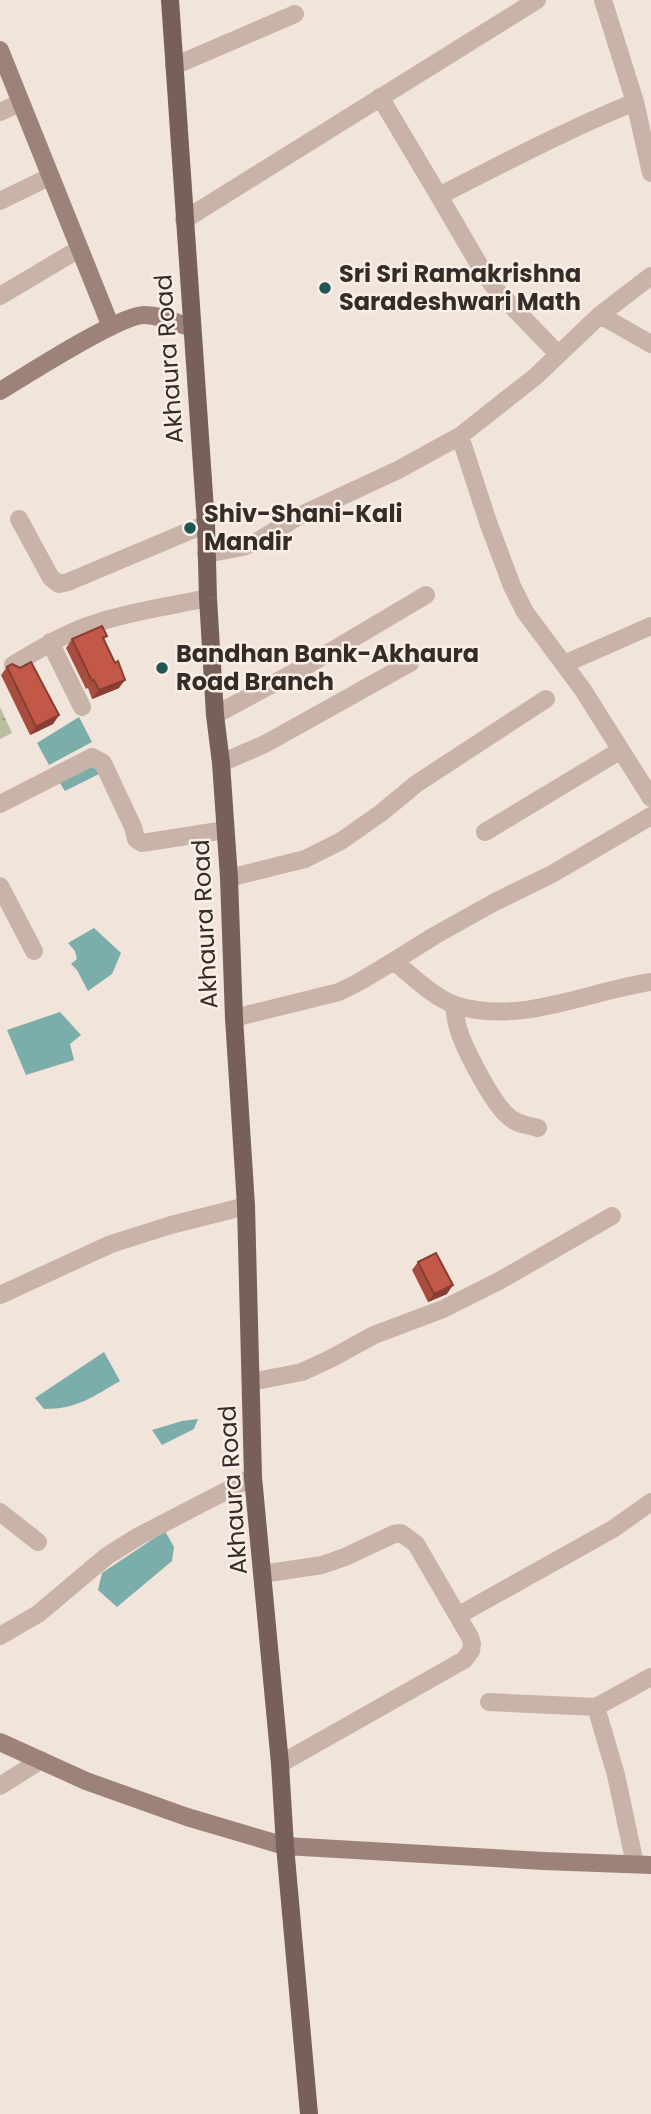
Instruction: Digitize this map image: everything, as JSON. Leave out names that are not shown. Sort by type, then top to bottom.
[{"type":"main road","name":"Akhaura Road","points":[[172,1],[191,328],[206,524],[215,715],[229,878],[234,1018],[246,1206],[253,1477],[309,2114]]},
{"type":"street","points":[[184,220],[537,0]]},
{"type":"street","points":[[603,0],[635,102],[651,173]]},
{"type":"street","points":[[174,66],[295,14]]},
{"type":"street","points":[[0,50],[110,327]]},
{"type":"street","points":[[380,97],[491,283],[558,354]]},
{"type":"street","points":[[439,196],[587,121],[635,102]]},
{"type":"street","points":[[0,112],[20,103]]},
{"type":"street","points":[[0,201],[49,177]]},
{"type":"street","points":[[0,296],[79,249]]},
{"type":"street","points":[[206,554],[243,547],[260,540],[297,517],[398,470],[460,436],[537,376],[558,354],[651,276]]},
{"type":"street","points":[[0,391],[110,327],[137,316],[145,315],[191,328]]},
{"type":"street","points":[[603,316],[651,344]]},
{"type":"street","points":[[460,436],[488,522],[512,586],[525,612],[583,690],[651,798]]},
{"type":"street","points":[[19,519],[51,578],[59,584],[206,524]]},
{"type":"street","points":[[215,715],[308,665],[426,596]]},
{"type":"street","points":[[13,664],[50,642],[110,618],[208,598]]},
{"type":"street","points":[[564,664],[651,626]]},
{"type":"street","points":[[50,642],[82,707]]},
{"type":"street","points":[[220,763],[265,744],[410,663]]},
{"type":"street","points":[[229,878],[305,859],[325,850],[381,813],[416,784],[546,699]]},
{"type":"street","points":[[485,832],[621,750]]},
{"type":"street","points":[[0,804],[92,757],[103,763],[136,839],[142,843],[225,830]]},
{"type":"street","points":[[234,1018],[339,992],[433,936],[552,874],[651,816]]},
{"type":"street","points":[[0,886],[34,951]]},
{"type":"street","points":[[394,961],[416,980],[454,1005],[485,1011],[554,1005],[628,985],[651,982]]},
{"type":"street","points":[[454,1005],[457,1028],[494,1101],[509,1118],[538,1128]]},
{"type":"street","points":[[0,1295],[121,1241],[246,1206]]},
{"type":"street","points":[[251,1382],[302,1372],[332,1359],[374,1335],[443,1309],[499,1281],[612,1216]]},
{"type":"street","points":[[0,1636],[38,1614],[107,1556],[139,1536],[253,1477]]},
{"type":"street","points":[[458,1615],[613,1529],[651,1502]]},
{"type":"street","points":[[0,1512],[38,1542]]},
{"type":"street","points":[[262,1574],[322,1565],[401,1533],[416,1544],[472,1644],[471,1651],[464,1660],[280,1764]]},
{"type":"street","points":[[489,1702],[596,1707],[651,1677]]},
{"type":"street","points":[[0,1742],[86,1781],[187,1817],[285,1846],[643,1864],[626,1816],[596,1707]]},
{"type":"street","points":[[0,1786],[41,1760]]},
{"type":"green space","points":[[0,707],[12,733],[0,739]]},
{"type":"water","points":[[79,717],[92,742],[49,765],[37,743]]},
{"type":"water","points":[[94,749],[107,770],[65,791],[52,771]]},
{"type":"water","points":[[94,928],[121,953],[112,974],[88,991],[71,964],[77,959],[75,951],[68,943]]},
{"type":"water","points":[[60,1012],[81,1035],[70,1044],[74,1060],[26,1075],[7,1030]]},
{"type":"water","points":[[104,1352],[120,1381],[84,1401],[66,1407],[44,1409],[35,1398]]},
{"type":"water","points":[[198,1419],[194,1429],[162,1445],[152,1430],[182,1421]]},
{"type":"water","points":[[165,1531],[174,1547],[172,1561],[117,1607],[98,1590],[102,1573]]},
{"type":"building","points":[[102,626],[107,636],[103,638],[115,663],[118,661],[125,680],[99,690],[72,639]]},
{"type":"building","points":[[31,662],[59,715],[36,727],[7,667],[12,664],[20,668]]},
{"type":"building","points":[[436,1253],[453,1285],[434,1294],[418,1262]]},
{"type":"place","name":"Sri Sri Ramakrishna Saradeshwari Math","points":[[325,288]]},
{"type":"place","name":"Shiv-Shani-Kali Mandir","points":[[190,528]]},
{"type":"place","name":"Bandhan Bank-Akhaura Road Branch","points":[[162,668]]}]
